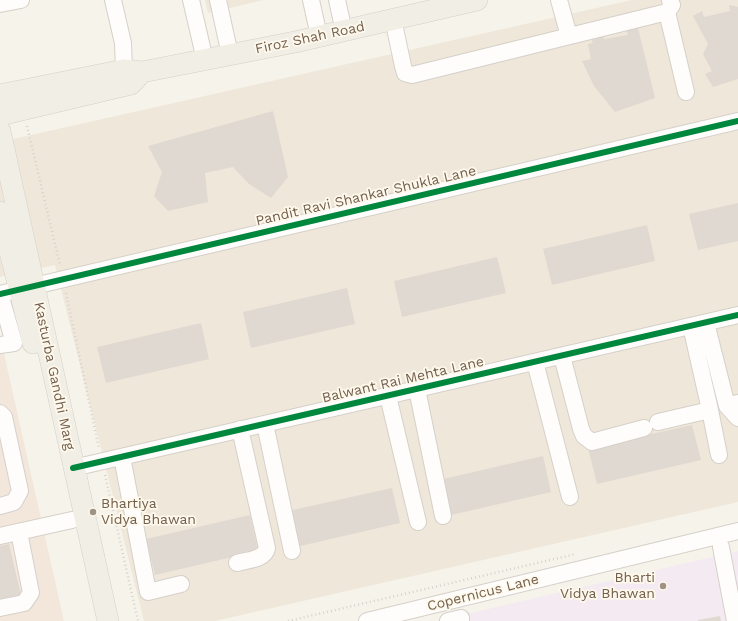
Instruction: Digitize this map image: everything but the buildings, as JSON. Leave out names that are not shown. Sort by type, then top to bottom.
[{"type":"main road","name":"Firoz Shah Road","points":[[0,95],[133,71],[205,60],[344,31],[393,19],[430,5],[477,0]]},
{"type":"main road","points":[[0,115],[131,84],[133,71]]},
{"type":"main road","name":"Kasturba Gandhi Marg","points":[[0,131],[72,520],[94,621]]},
{"type":"main road","name":"Kasturba Gandhi Marg","points":[[0,212],[28,287],[73,468],[108,621]]},
{"type":"street","points":[[0,4],[21,0]]},
{"type":"street","points":[[113,0],[122,43],[133,71]]},
{"type":"street","points":[[191,0],[205,60]]},
{"type":"street","points":[[218,0],[230,55]]},
{"type":"street","points":[[311,0],[319,36]]},
{"type":"street","points":[[337,0],[344,31]]},
{"type":"street","points":[[559,0],[569,36]]},
{"type":"street","points":[[393,19],[402,66],[405,73],[412,75],[569,36],[669,6],[686,92]]},
{"type":"street","name":"Pandit Ravi Shankar Shukla Lane","points":[[0,294],[738,121]]},
{"type":"street","points":[[0,294],[14,342],[0,345]]},
{"type":"street","name":"Balwant Rai Mehta Lane","points":[[73,468],[738,315]]},
{"type":"street","points":[[698,324],[738,418]]},
{"type":"street","points":[[698,324],[710,410],[719,455]]},
{"type":"street","points":[[562,356],[584,436],[592,442],[644,428]]},
{"type":"street","points":[[535,362],[570,497]]},
{"type":"street","points":[[417,389],[443,516]]},
{"type":"street","points":[[388,396],[418,522]]},
{"type":"street","points":[[658,422],[710,410]]},
{"type":"street","points":[[0,413],[4,417],[20,491],[14,502],[0,506]]},
{"type":"street","points":[[265,424],[292,551]]},
{"type":"street","points":[[237,563],[262,556],[266,552],[267,548],[240,429]]},
{"type":"street","points":[[122,456],[148,592],[181,584]]},
{"type":"street","points":[[0,536],[72,520]]},
{"type":"street","name":"Copernicus Lane","points":[[367,621],[738,531]]},
{"type":"street","points":[[0,608],[24,603],[31,593],[19,532]]},
{"type":"street","points":[[721,547],[735,621]]},
{"type":"path","points":[[24,110],[63,279],[101,461],[138,621]]},
{"type":"path","points":[[288,621],[583,552]]},
{"type":"shaded area","points":[[205,0],[264,0],[208,13]]},
{"type":"shaded area","points":[[632,0],[738,0],[738,502],[215,621],[144,621],[55,265],[0,277],[0,142]]},
{"type":"shaded area","points":[[0,336],[64,621],[0,621]]},
{"type":"shaded area","name":"Bharti Vidya Bhawan","points":[[738,551],[738,621],[436,621]]},
{"type":"cycle path","points":[[0,294],[738,121]]},
{"type":"cycle path","points":[[73,468],[738,315]]},
{"type":"place","name":"Bhartiya Vidya Bhawan","points":[[93,512]]},
{"type":"place","name":"Bharti Vidya Bhawan","points":[[663,586]]}]
